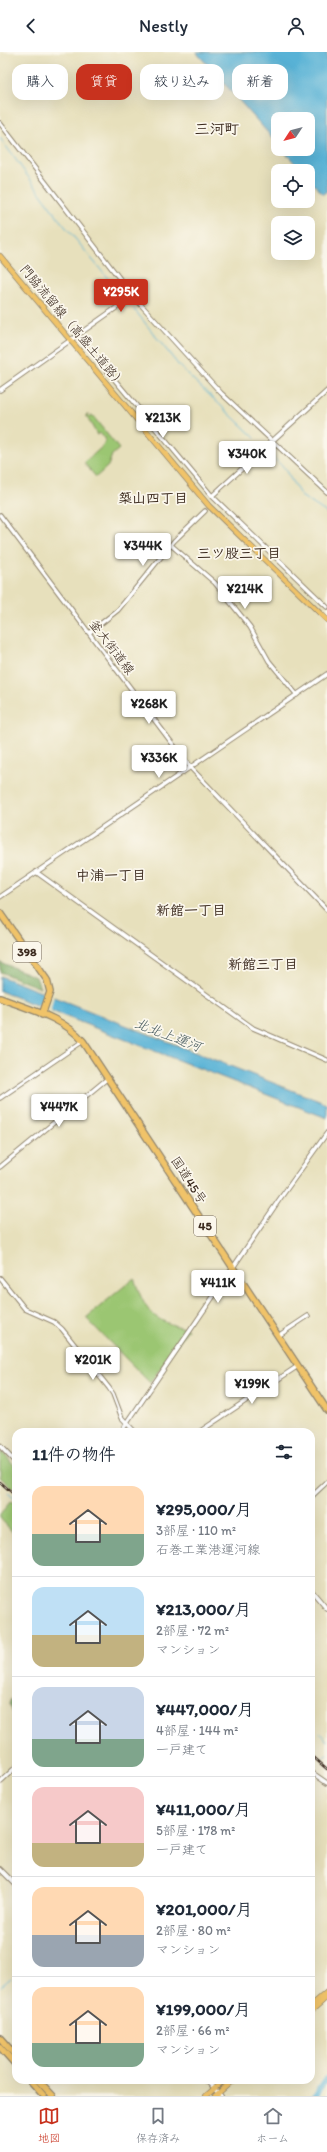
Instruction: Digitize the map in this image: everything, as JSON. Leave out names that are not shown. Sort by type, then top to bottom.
[{"type":"highway","name":"398","points":[[0,913],[44,975],[50,992],[43,1012]]},
{"type":"highway","name":"国道45号","points":[[0,998],[43,1012],[64,1024],[76,1033],[83,1041],[327,1410]]},
{"type":"highway","points":[[0,2038],[12,2052]]},
{"type":"highway","points":[[0,2047],[12,2060]]},
{"type":"highway","points":[[34,2084],[44,2096]]},
{"type":"highway","points":[[42,2084],[52,2096]]},
{"type":"main road","name":"門脇流留線（高盛土道路）","points":[[0,256],[209,506],[327,620]]},
{"type":"main road","points":[[315,2002],[327,1992]]},
{"type":"main road","points":[[315,2008],[327,1997]]},
{"type":"main road","points":[[206,2096],[220,2084]]},
{"type":"main road","points":[[218,2095],[229,2084]]},
{"type":"street","points":[[0,123],[133,296],[221,393],[271,442],[327,492]]},
{"type":"street","points":[[0,390],[133,296]]},
{"type":"street","points":[[99,361],[212,496],[327,607]]},
{"type":"street","points":[[212,496],[327,391]]},
{"type":"street","points":[[89,632],[118,610],[171,545],[205,511]]},
{"type":"street","name":"釜大街道線","points":[[0,515],[190,767],[327,910]]},
{"type":"street","points":[[171,545],[216,583],[250,627],[269,661],[297,694]]},
{"type":"street","points":[[0,897],[327,674]]},
{"type":"street","points":[[36,872],[253,1028],[327,1060]]},
{"type":"street","points":[[0,1098],[83,1041]]},
{"type":"street","points":[[0,1167],[108,1078]]},
{"type":"street","points":[[124,1428],[279,1200],[327,1133]]},
{"type":"street","points":[[0,1278],[26,1309],[54,1322],[62,1329],[113,1394],[119,1414],[130,1428]]},
{"type":"street","points":[[278,1336],[308,1316]]},
{"type":"street","points":[[205,1428],[298,1366]]},
{"type":"street","points":[[0,1446],[12,1459]]},
{"type":"street","points":[[315,1493],[327,1482]]},
{"type":"street","points":[[315,1595],[327,1609]]},
{"type":"street","points":[[0,1782],[12,1771]]},
{"type":"street","points":[[315,1775],[327,1784]]},
{"type":"street","points":[[0,1869],[12,1881]]},
{"type":"street","points":[[210,2084],[218,2095]]},
{"type":"green space","points":[[87,414],[89,417],[92,415],[119,449],[112,455],[108,466],[96,477],[84,463],[104,445],[105,439],[100,433],[97,435],[86,415]]},
{"type":"green space","points":[[0,962],[36,977],[40,988],[0,972]]},
{"type":"green space","points":[[134,1278],[142,1299],[152,1313],[166,1322],[188,1329],[150,1383],[86,1318]]},
{"type":"green space","points":[[0,1450],[12,1463],[12,1488],[0,1477]]},
{"type":"green space","points":[[11,1501],[12,1502],[12,1532],[0,1518],[0,1514]]},
{"type":"green space","points":[[12,1699],[12,1710],[9,1704]]},
{"type":"water","points":[[196,52],[327,52],[327,191],[323,194],[315,185],[315,164],[296,164],[288,156],[315,156],[315,112],[271,112],[271,136],[239,100],[288,100],[288,64],[232,64],[232,92],[224,83],[224,64],[207,64]]},
{"type":"water","points":[[0,976],[327,1104],[327,1118],[0,991]]},
{"type":"pier","points":[[44,991],[54,995],[51,1008],[52,1013],[36,1007],[42,1002]]},
{"type":"waterway","points":[[0,138],[59,219],[119,292]]},
{"type":"waterway","points":[[134,309],[180,367],[255,438]]},
{"type":"waterway","points":[[274,458],[284,468],[301,496],[327,513]]},
{"type":"waterway","points":[[315,1490],[327,1479]]},
{"type":"waterway","points":[[8,1493],[12,1496]]},
{"type":"waterway","points":[[320,1733],[327,1741]]},
{"type":"waterway","points":[[323,1758],[327,1754]]},
{"type":"waterway","points":[[0,1987],[11,1978]]},
{"type":"waterway","points":[[315,2096],[327,2079]]},
{"type":"railway","points":[[0,1482],[12,1492]]},
{"type":"railway","points":[[315,1758],[327,1769]]},
{"type":"district","name":"三河町","points":[[217,129]]},
{"type":"district","name":"築山四丁目","points":[[153,498]]},
{"type":"district","name":"三ツ股三丁目","points":[[239,553]]},
{"type":"district","name":"中浦一丁目","points":[[111,875]]},
{"type":"district","name":"新館一丁目","points":[[191,910]]},
{"type":"district","name":"新館三丁目","points":[[263,964]]},
{"type":"water label","name":"北北上運河","points":[[168,1035]]}]
